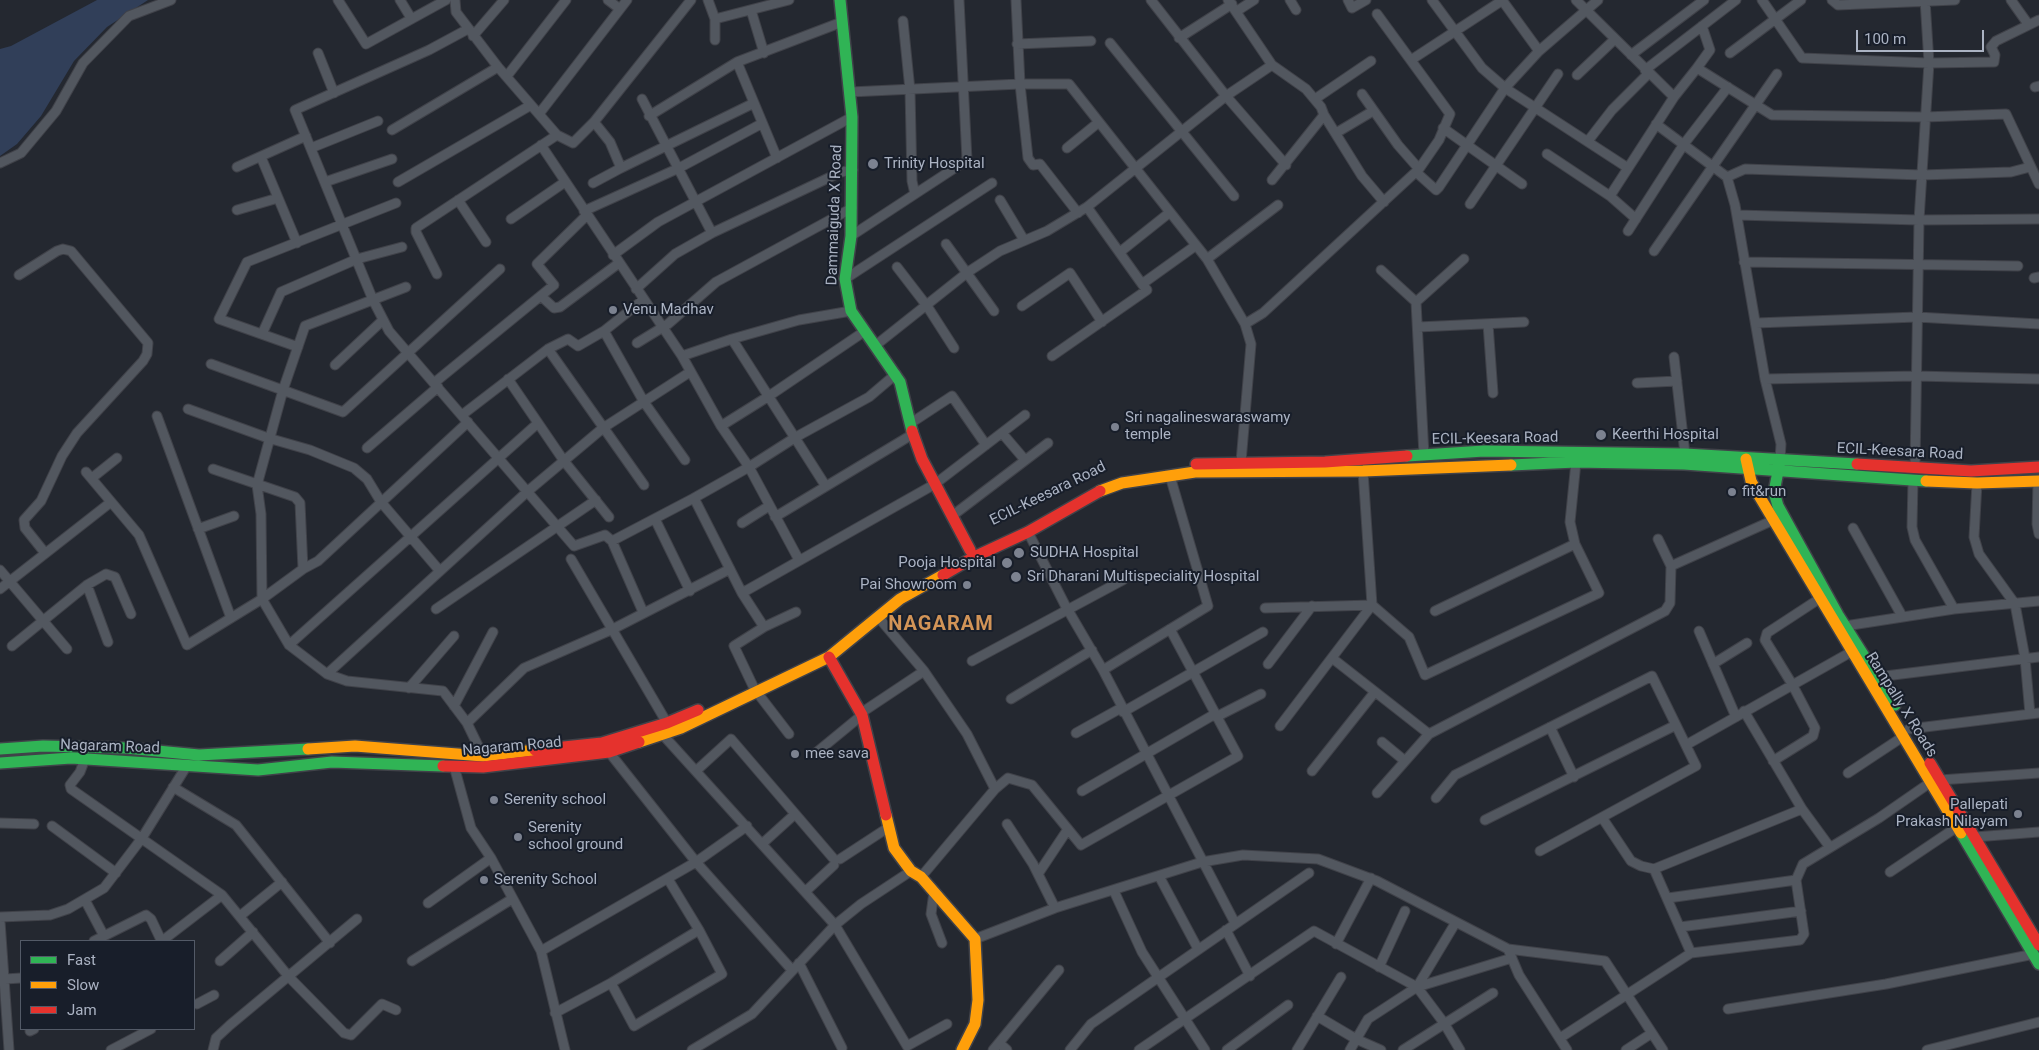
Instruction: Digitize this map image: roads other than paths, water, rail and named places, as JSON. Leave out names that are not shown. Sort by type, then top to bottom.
[{"type":"main road","name":"Dammaiguda X Road","points":[[840,0],[852,117],[851,236],[845,279],[851,311],[896,374],[907,403],[912,429],[922,459],[972,554]]},
{"type":"main road","name":"ECIL-Keesara Road","points":[[972,554],[1028,532],[1104,489],[1122,483],[1195,472],[1308,467],[1484,451],[1685,454],[1747,463]]},
{"type":"main road","name":"ECIL-Keesara Road","points":[[972,554],[1103,480],[1146,469],[1240,462],[1363,471],[1576,462],[1747,463],[1970,471],[2039,468]]},
{"type":"main road","name":"Rampally X Roads","points":[[1747,463],[1751,481],[1778,518],[1877,677],[1906,733]]},
{"type":"main road","name":"ECIL-Keesara Road","points":[[1779,465],[1851,477],[1977,483],[2039,481]]},
{"type":"main road","name":"Rampally X Roads","points":[[1779,465],[1774,492],[1778,518],[1819,600],[1851,652],[1975,837],[2037,954]]},
{"type":"main road","name":"Nagaram Road","points":[[0,763],[85,759],[186,767],[258,770],[332,762],[483,756],[602,743],[668,723],[829,657],[900,599],[972,554]]},
{"type":"main road","name":"Nagaram Road","points":[[0,749],[44,746],[126,748],[199,755],[356,746],[454,766],[483,767],[609,752],[664,735],[755,688],[823,650],[859,626],[917,578],[972,554]]},
{"type":"main road","points":[[829,657],[862,714],[894,848],[975,938],[978,1000],[975,1024],[962,1050]]},
{"type":"main road","name":"Rampally X Roads","points":[[1936,781],[1958,827],[2037,954]]},
{"type":"street","points":[[0,163],[21,153],[56,111],[83,63],[129,16],[171,0]]},
{"type":"street","points":[[338,0],[366,44],[446,0]]},
{"type":"street","points":[[400,0],[411,18]]},
{"type":"street","points":[[455,0],[456,12],[498,67],[557,135],[573,143],[594,122],[690,0]]},
{"type":"street","points":[[504,0],[471,32],[295,110],[373,300],[389,331],[559,526],[574,546],[605,535],[612,541],[644,612]]},
{"type":"street","points":[[608,0],[620,9]]},
{"type":"street","points":[[539,114],[627,0]]},
{"type":"street","points":[[708,0],[715,19],[715,40]]},
{"type":"street","points":[[715,19],[789,0]]},
{"type":"street","points":[[851,236],[967,160],[965,86],[959,0]]},
{"type":"street","points":[[1016,0],[1020,84],[1028,158],[1033,165],[1040,164],[1078,213]]},
{"type":"street","points":[[1151,0],[1226,96],[1286,165]]},
{"type":"street","points":[[1179,38],[1232,5],[1254,0]]},
{"type":"street","points":[[1290,0],[1296,10]]},
{"type":"street","points":[[1348,0],[1352,8],[1366,0]]},
{"type":"street","points":[[1432,0],[1482,68],[1505,88],[1628,168]]},
{"type":"street","points":[[1411,60],[1502,0],[1539,51]]},
{"type":"street","points":[[1576,0],[1674,97]]},
{"type":"street","points":[[1362,94],[1398,146],[1436,190],[1505,88],[1539,51],[1584,10],[1598,0]]},
{"type":"street","points":[[1631,55],[1704,0]]},
{"type":"street","points":[[1588,141],[1612,110],[1647,72],[1736,0]]},
{"type":"street","points":[[1762,0],[1802,58],[1929,63],[1994,62],[1995,55],[1991,47],[2001,37],[2039,20]]},
{"type":"street","points":[[1730,53],[1800,0]]},
{"type":"street","points":[[1832,0],[1838,5],[1955,0]]},
{"type":"street","points":[[2011,0],[2028,24]]},
{"type":"street","points":[[507,76],[564,1]]},
{"type":"street","points":[[1915,468],[1919,220],[1929,63],[1925,1]]},
{"type":"street","points":[[1232,5],[1272,65],[1315,99],[1362,176],[1384,202]]},
{"type":"street","points":[[751,10],[764,53]]},
{"type":"street","points":[[1245,324],[1263,313],[1418,171],[1439,140],[1450,114],[1377,14]]},
{"type":"street","points":[[903,21],[910,90],[912,181],[915,194]]},
{"type":"street","points":[[649,116],[736,62],[842,22]]},
{"type":"street","points":[[1610,196],[1674,97],[1710,50],[1702,26]]},
{"type":"street","points":[[1577,75],[1615,39]]},
{"type":"street","points":[[1017,44],[1091,41]]},
{"type":"street","points":[[1110,43],[1234,196]]},
{"type":"street","points":[[318,53],[334,92]]},
{"type":"street","points":[[1315,99],[1371,60]]},
{"type":"street","points":[[736,62],[778,158]]},
{"type":"street","points":[[876,345],[968,272],[1000,251],[1047,231],[1087,207],[1226,96],[1272,65]]},
{"type":"street","points":[[392,130],[498,67]]},
{"type":"street","points":[[1697,68],[1772,115],[1925,117],[2006,114],[2039,184]]},
{"type":"street","points":[[1470,204],[1558,74]]},
{"type":"street","points":[[1654,251],[1715,166],[1777,74]]},
{"type":"street","points":[[850,92],[965,86],[1070,84],[1207,259],[1245,324],[1251,344],[1240,462]]},
{"type":"street","points":[[1628,231],[1684,144],[1728,87]]},
{"type":"street","points":[[642,99],[649,116],[697,201],[712,233]]},
{"type":"street","points":[[593,183],[754,103]]},
{"type":"street","points":[[398,182],[531,106]]},
{"type":"street","points":[[1336,133],[1372,111]]},
{"type":"street","points":[[1272,180],[1286,165],[1324,115]]},
{"type":"street","points":[[541,296],[554,308],[560,307],[658,222],[852,117]]},
{"type":"street","points":[[311,148],[378,122]]},
{"type":"street","points":[[594,122],[610,142],[621,168]]},
{"type":"street","points":[[1067,148],[1099,122]]},
{"type":"street","points":[[367,448],[436,385],[554,284],[537,264],[586,213],[679,168],[762,124]]},
{"type":"street","points":[[1656,124],[1715,166],[1727,177],[1736,215],[1765,379],[1781,444],[1779,465]]},
{"type":"street","points":[[1443,128],[1522,184]]},
{"type":"street","points":[[437,274],[415,230],[557,135]]},
{"type":"street","points":[[237,167],[306,136]]},
{"type":"street","points":[[541,145],[682,356],[721,426],[749,467],[799,560]]},
{"type":"street","points":[[1547,154],[1610,196],[1636,220]]},
{"type":"street","points":[[261,157],[298,243]]},
{"type":"street","points":[[325,182],[392,159]]},
{"type":"street","points":[[1727,177],[1745,169],[1922,175],[2012,172],[2030,167]]},
{"type":"street","points":[[636,289],[675,254],[712,233],[841,172],[852,170]]},
{"type":"street","points":[[511,219],[565,182]]},
{"type":"street","points":[[845,279],[992,183]]},
{"type":"street","points":[[237,210],[278,198]]},
{"type":"street","points":[[458,200],[486,242]]},
{"type":"street","points":[[1000,200],[1024,240]]},
{"type":"street","points":[[298,346],[219,318],[247,262],[396,203]]},
{"type":"street","points":[[1207,259],[1278,205]]},
{"type":"street","points":[[1052,356],[1147,290],[1087,207]]},
{"type":"street","points":[[637,343],[668,324],[716,282],[852,208]]},
{"type":"street","points":[[1120,252],[1169,212]]},
{"type":"street","points":[[1736,215],[1919,220],[2039,219]]},
{"type":"street","points":[[946,244],[968,272],[994,311]]},
{"type":"street","points":[[1142,284],[1195,246]]},
{"type":"street","points":[[262,334],[281,292],[357,260],[402,247]]},
{"type":"street","points":[[19,275],[57,251],[63,249],[71,251],[148,343],[147,354],[143,361],[77,433],[62,456],[41,500],[24,520],[24,528],[45,553]]},
{"type":"street","points":[[1416,302],[1464,259]]},
{"type":"street","points":[[1744,262],[2018,266]]},
{"type":"street","points":[[897,267],[927,306],[954,348]]},
{"type":"street","points":[[211,364],[343,412],[500,269]]},
{"type":"street","points":[[1381,270],[1416,302],[1424,455]]},
{"type":"street","points":[[1022,306],[1070,273],[1102,322]]},
{"type":"street","points":[[406,287],[305,326],[268,438],[257,486],[261,514],[262,600],[288,645],[327,674],[347,681],[443,691],[467,723],[483,756]]},
{"type":"street","points":[[117,458],[89,475],[139,535],[187,645],[262,600],[303,569],[318,561],[381,502],[465,418],[508,379],[548,349],[568,338],[578,346],[604,331],[644,300]]},
{"type":"street","points":[[682,356],[732,339],[799,320],[851,311]]},
{"type":"street","points":[[1756,323],[1916,317],[2039,324]]},
{"type":"street","points":[[334,365],[383,320]]},
{"type":"street","points":[[1418,327],[1524,322]]},
{"type":"street","points":[[1488,324],[1493,393]]},
{"type":"street","points":[[604,331],[644,402],[685,460]]},
{"type":"street","points":[[721,426],[865,331]]},
{"type":"street","points":[[732,339],[796,437],[825,486]]},
{"type":"street","points":[[548,349],[644,485]]},
{"type":"street","points":[[1674,357],[1685,454]]},
{"type":"street","points":[[327,674],[528,491],[603,428],[690,372]]},
{"type":"street","points":[[612,541],[694,498],[749,467],[796,437],[869,398],[896,374]]},
{"type":"street","points":[[1765,379],[1916,376],[2039,379]]},
{"type":"street","points":[[508,379],[564,461],[609,517]]},
{"type":"street","points":[[1636,383],[1677,381]]},
{"type":"street","points":[[775,517],[912,429],[952,396],[986,445]]},
{"type":"street","points":[[188,409],[268,438],[310,450],[354,468],[367,479],[381,502],[440,570]]},
{"type":"street","points":[[742,593],[935,484],[1025,415]]},
{"type":"street","points":[[157,416],[231,618]]},
{"type":"street","points":[[288,645],[538,422]]},
{"type":"street","points":[[1002,433],[1025,460]]},
{"type":"street","points":[[952,516],[1048,442]]},
{"type":"street","points":[[1265,608],[1372,605],[1409,637],[1425,675],[1599,593],[1575,544],[1570,522],[1576,462]]},
{"type":"street","points":[[212,469],[257,486],[295,497],[300,503],[303,569]]},
{"type":"street","points":[[1280,726],[1372,605],[1363,471]]},
{"type":"street","points":[[1103,670],[1208,606],[1170,476]]},
{"type":"street","points":[[1913,480],[1912,527],[1915,540],[1954,609]]},
{"type":"street","points":[[2039,481],[2039,534]]},
{"type":"street","points":[[1848,773],[1906,733],[2034,714],[2015,604],[1979,554],[1974,537],[1977,483]]},
{"type":"street","points":[[694,498],[742,593],[764,627]]},
{"type":"street","points":[[436,609],[596,500]]},
{"type":"street","points":[[0,589],[111,502]]},
{"type":"street","points":[[742,523],[769,506]]},
{"type":"street","points":[[198,529],[234,516]]},
{"type":"street","points":[[1671,566],[1778,518]]},
{"type":"street","points":[[654,519],[690,591]]},
{"type":"street","points":[[1853,528],[1902,616]]},
{"type":"street","points":[[1028,532],[1068,610],[1103,670],[1122,710],[1235,923]]},
{"type":"street","points":[[1377,793],[1429,734],[1666,611],[1670,603],[1671,566],[1658,539]]},
{"type":"street","points":[[1435,611],[1575,544]]},
{"type":"street","points":[[571,560],[668,723]]},
{"type":"street","points":[[467,723],[524,668],[611,630],[730,569]]},
{"type":"street","points":[[0,570],[68,649]]},
{"type":"street","points":[[12,646],[87,585],[106,574],[112,575],[131,614]]},
{"type":"street","points":[[972,661],[1123,580]]},
{"type":"street","points":[[87,585],[108,642]]},
{"type":"street","points":[[1773,761],[1813,736],[1815,732],[1792,684],[1765,640],[1767,633],[1819,600]]},
{"type":"street","points":[[1845,626],[1954,609],[2039,601]]},
{"type":"street","points":[[1268,664],[1312,606]]},
{"type":"street","points":[[788,734],[755,688],[734,646],[764,627],[796,612]]},
{"type":"street","points":[[879,618],[924,671],[967,734],[995,789]]},
{"type":"street","points":[[692,1050],[744,1021],[835,925],[861,904],[916,874],[995,789],[1008,778],[1032,785],[1080,845],[1238,756],[1170,629]]},
{"type":"street","points":[[1699,631],[1713,664],[1740,714],[1773,761],[1802,809],[1830,846]]},
{"type":"street","points":[[454,706],[493,632]]},
{"type":"street","points":[[1076,733],[1193,672],[1263,632]]},
{"type":"street","points":[[409,688],[454,636]]},
{"type":"street","points":[[1713,664],[1747,643]]},
{"type":"street","points":[[1012,698],[1092,650]]},
{"type":"street","points":[[1686,745],[1851,652]]},
{"type":"street","points":[[1877,677],[2039,657]]},
{"type":"street","points":[[1332,658],[1374,693],[1429,734]]},
{"type":"street","points":[[816,752],[862,714],[924,671]]},
{"type":"street","points":[[1436,798],[1456,775],[1652,676],[1696,766],[1603,819],[1540,851]]},
{"type":"street","points":[[1312,771],[1374,693]]},
{"type":"street","points":[[1082,791],[1216,715],[1261,694]]},
{"type":"street","points":[[1485,820],[1676,725]]},
{"type":"street","points":[[1550,727],[1574,777]]},
{"type":"street","points":[[664,735],[835,925],[904,1048],[947,1024]]},
{"type":"street","points":[[696,770],[731,739],[836,861]]},
{"type":"street","points":[[1382,742],[1405,761]]},
{"type":"street","points":[[609,752],[696,862],[792,970]]},
{"type":"street","points":[[85,759],[80,772],[69,787],[222,895],[289,977],[347,1035],[351,1035],[382,1004],[396,1010]]},
{"type":"street","points":[[454,766],[471,828],[491,858],[541,951],[565,1050]]},
{"type":"street","points":[[9,1050],[6,979],[0,919],[50,915],[85,900],[104,888],[142,838],[186,767]]},
{"type":"street","points":[[1560,1038],[1691,953],[1797,942],[1804,934],[1796,880],[1803,864],[1936,781],[2039,773]]},
{"type":"street","points":[[173,788],[236,825],[330,943]]},
{"type":"street","points":[[1603,819],[1632,861],[1641,866],[1654,869],[1802,809]]},
{"type":"street","points":[[763,843],[795,814]]},
{"type":"street","points":[[0,823],[34,824]]},
{"type":"street","points":[[1007,824],[1038,874],[1055,908]]},
{"type":"street","points":[[52,826],[116,873]]},
{"type":"street","points":[[541,951],[696,862],[747,826]]},
{"type":"street","points":[[806,891],[836,861],[889,827]]},
{"type":"street","points":[[1890,872],[1958,827]]},
{"type":"street","points":[[1038,874],[1068,829]]},
{"type":"street","points":[[1975,837],[2039,832]]},
{"type":"street","points":[[975,938],[1055,908],[1202,862],[1243,855],[1318,859],[1371,878],[1508,949],[1605,961],[1662,1050]]},
{"type":"street","points":[[428,903],[491,858]]},
{"type":"street","points":[[1654,869],[1691,953]]},
{"type":"street","points":[[1070,1050],[1091,1024],[1309,873]]},
{"type":"street","points":[[1159,876],[1198,949]]},
{"type":"street","points":[[611,983],[634,1026],[722,974],[700,930],[668,878]]},
{"type":"street","points":[[1336,944],[1371,878]]},
{"type":"street","points":[[1668,898],[1796,880]]},
{"type":"street","points":[[240,916],[282,882]]},
{"type":"street","points":[[1114,891],[1142,952],[1205,1050]]},
{"type":"street","points":[[934,892],[931,900],[931,914],[942,943]]},
{"type":"street","points":[[163,940],[222,895]]},
{"type":"street","points":[[412,961],[512,899]]},
{"type":"street","points":[[85,900],[104,936]]},
{"type":"street","points":[[1379,967],[1405,911]]},
{"type":"street","points":[[1680,927],[1801,911]]},
{"type":"street","points":[[96,940],[146,915],[151,919],[162,940]]},
{"type":"street","points":[[213,1050],[216,1038],[230,1025],[357,920]]},
{"type":"street","points":[[1417,987],[1456,922]]},
{"type":"street","points":[[556,1012],[611,983],[700,930]]},
{"type":"street","points":[[1226,930],[1250,976]]},
{"type":"street","points":[[1139,1050],[1314,931],[1417,987],[1460,1050]]},
{"type":"street","points":[[220,961],[253,932]]},
{"type":"street","points":[[1508,949],[1519,975],[1567,1050]]},
{"type":"street","points":[[1728,1008],[1886,984],[2037,954]]},
{"type":"street","points":[[1350,1050],[1368,1019],[1417,987],[1512,958]]},
{"type":"street","points":[[799,963],[842,1048]]},
{"type":"street","points":[[1007,1050],[996,1047],[1059,970]]},
{"type":"street","points":[[1297,1050],[1341,976]]},
{"type":"street","points":[[6,979],[20,978]]},
{"type":"street","points":[[1402,1050],[1493,993]]},
{"type":"street","points":[[195,1003],[214,995]]},
{"type":"street","points":[[1227,1050],[1288,1005]]},
{"type":"street","points":[[1317,1016],[1356,1039],[1381,1050]]},
{"type":"street","points":[[1929,1050],[2039,1022]]},
{"type":"street","points":[[111,1050],[149,1030]]},
{"type":"street","points":[[1626,1050],[1652,1033]]},
{"type":"water","points":[[97,0],[148,0],[107,27],[74,61],[41,116],[17,144],[0,156],[0,49],[11,46]]},
{"type":"place","name":"Trinity Hospital","points":[[873,164]]},
{"type":"place","name":"Venu Madhav","points":[[613,310]]},
{"type":"place","name":"Sri nagalineswaraswamy temple","points":[[1115,427]]},
{"type":"place","name":"Keerthi Hospital","points":[[1601,435]]},
{"type":"place","name":"fit&run","points":[[1732,492]]},
{"type":"place","name":"SUDHA Hospital","points":[[1019,553]]},
{"type":"place","name":"Pooja Hospital","points":[[1007,563]]},
{"type":"place","name":"Sri Dharani Multispeciality Hospital","points":[[1016,577]]},
{"type":"place","name":"Pai Showroom","points":[[967,585]]},
{"type":"place","name":"mee sava","points":[[795,754]]},
{"type":"place","name":"Serenity school","points":[[494,800]]},
{"type":"place","name":"Pallepati Prakash Nilayam","points":[[2018,814]]},
{"type":"place","name":"Serenity school ground","points":[[518,837]]},
{"type":"place","name":"Serenity School","points":[[484,880]]},
{"type":"district","name":"NAGARAM","points":[[941,625]]}]
